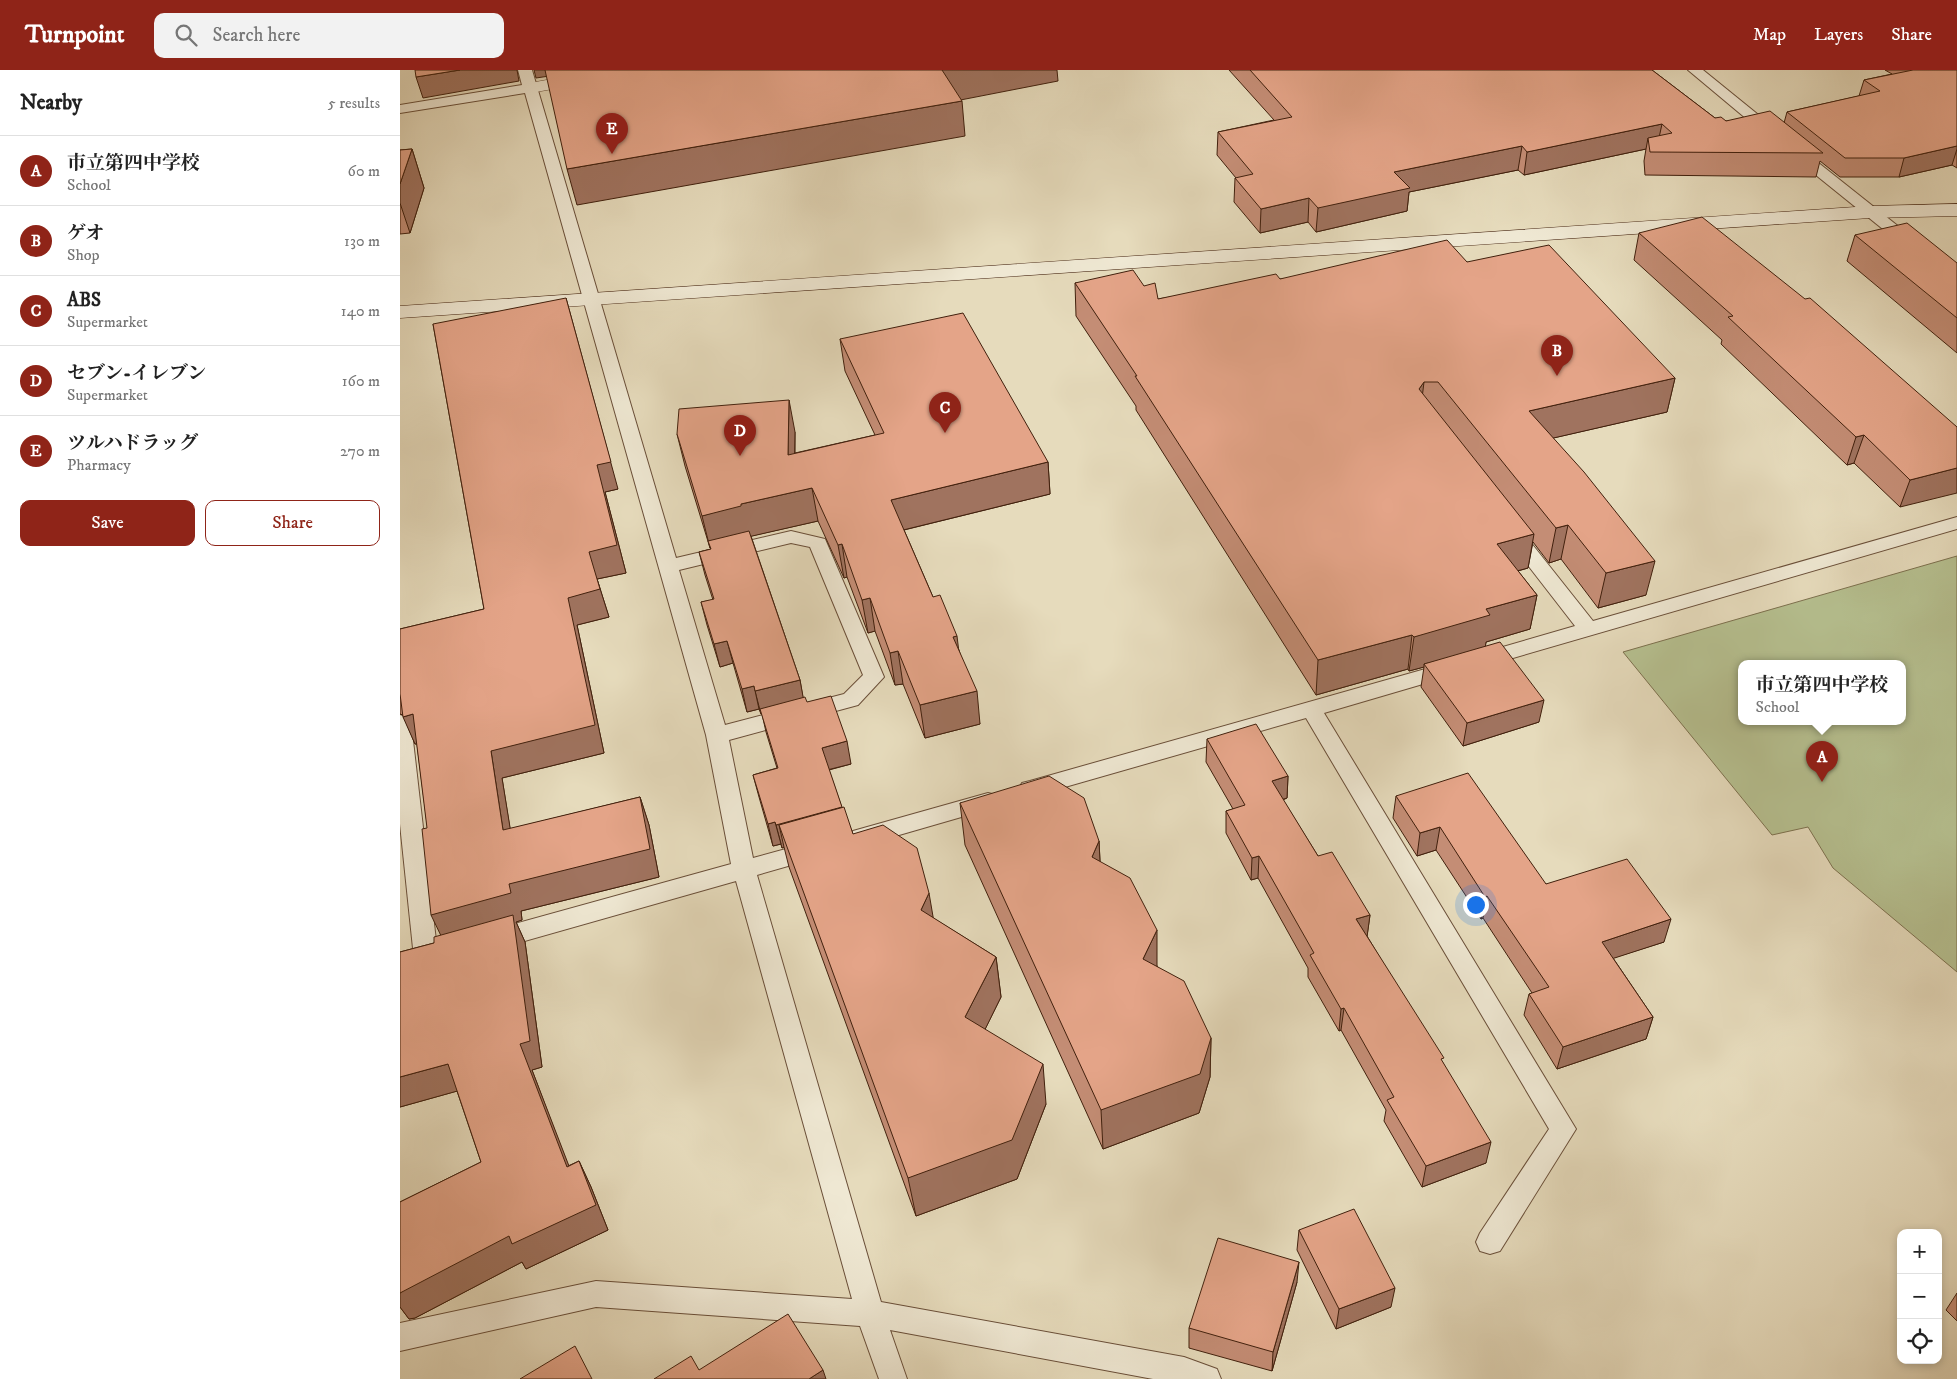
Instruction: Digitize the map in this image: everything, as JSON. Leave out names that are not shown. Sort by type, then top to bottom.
[{"type":"street","points":[[528,79],[632,70]]},
{"type":"street","points":[[400,312],[1870,212],[1957,210]]},
{"type":"lane","points":[[1695,70],[1957,281]]},
{"type":"lane","points":[[400,109],[528,79],[717,735],[744,870],[870,1313],[893,1379]]},
{"type":"lane","points":[[1504,521],[1588,629]]},
{"type":"lane","points":[[474,945],[1311,709],[1957,523]]},
{"type":"lane","points":[[668,566],[791,537],[818,543],[874,677],[851,700],[717,735]]},
{"type":"lane","points":[[1311,709],[1562,1129],[1490,1242]]},
{"type":"lane","points":[[400,723],[402,755],[427,958]]},
{"type":"lane","points":[[400,1337],[596,1294],[870,1313],[1184,1371],[1207,1379]]},
{"type":"green space","points":[[1957,556],[1957,972],[1833,868],[1808,827],[1772,835],[1623,652]]},
{"type":"building","points":[[415,70],[460,70],[416,77]]},
{"type":"building","points":[[545,70],[942,70],[962,101],[567,169]]},
{"type":"building","points":[[1250,70],[1652,70],[1715,118],[1721,117],[1726,121],[1770,111],[1823,153],[1650,152],[1648,138],[1672,133],[1662,124],[1527,152],[1522,146],[1394,172],[1410,188],[1318,208],[1309,198],[1261,209],[1235,178],[1253,174],[1218,132],[1292,117]]},
{"type":"building","points":[[1913,70],[1957,70],[1957,146],[1904,158],[1845,158],[1787,112],[1880,91],[1864,80]]},
{"type":"building","points":[[412,149],[400,184],[400,150]]},
{"type":"building","points":[[1702,217],[1805,299],[1810,298],[1957,427],[1957,468],[1910,480],[1864,435],[1856,437],[1728,317],[1733,316],[1639,233]]},
{"type":"building","points":[[1907,223],[1957,263],[1957,318],[1855,235]]},
{"type":"building","points":[[1447,240],[1467,262],[1549,245],[1675,378],[1529,411],[1584,472],[1655,561],[1606,573],[1568,525],[1556,528],[1438,382],[1424,382],[1419,389],[1534,534],[1497,544],[1537,595],[1486,609],[1490,615],[1414,637],[1412,635],[1318,660],[1135,376],[1137,376],[1075,283],[1133,270],[1144,286],[1155,283],[1158,299],[1276,274],[1280,279]]},
{"type":"building","points":[[566,298],[611,462],[597,465],[617,545],[589,552],[600,589],[568,598],[595,725],[491,751],[503,830],[640,797],[650,849],[509,884],[511,893],[431,915],[422,829],[427,828],[413,714],[403,717],[400,694],[400,629],[484,609],[433,324]]},
{"type":"building","points":[[963,313],[1048,462],[891,500],[933,597],[940,595],[957,636],[953,637],[977,691],[920,705],[898,651],[890,653],[870,598],[862,600],[842,544],[838,545],[812,488],[741,504],[741,506],[702,516],[677,434],[679,409],[789,400],[788,455],[884,433],[840,339]]},
{"type":"building","points":[[749,531],[800,680],[755,691],[754,686],[742,689],[727,641],[714,644],[701,602],[714,599],[699,552],[711,549],[708,541]]},
{"type":"building","points":[[1500,642],[1544,700],[1467,723],[1424,664]]},
{"type":"building","points":[[831,696],[847,741],[822,748],[842,807],[776,825],[775,822],[768,824],[753,775],[778,768],[760,709],[805,697],[807,702]]},
{"type":"building","points":[[1256,724],[1288,776],[1272,781],[1318,856],[1332,852],[1370,915],[1356,919],[1444,1058],[1441,1059],[1491,1142],[1426,1166],[1387,1100],[1394,1097],[1344,1008],[1341,1009],[1310,955],[1314,953],[1259,856],[1252,858],[1226,811],[1245,805],[1207,739]]},
{"type":"building","points":[[1468,773],[1546,884],[1627,859],[1671,919],[1602,942],[1653,1017],[1563,1047],[1529,994],[1549,987],[1487,896],[1485,897],[1440,827],[1420,833],[1396,796]]},
{"type":"building","points":[[1049,776],[1084,798],[1099,841],[1092,857],[1130,878],[1157,930],[1143,959],[1184,981],[1211,1038],[1200,1074],[1101,1110],[960,803]]},
{"type":"building","points":[[844,807],[853,834],[883,825],[917,848],[929,893],[921,910],[996,957],[965,1017],[1043,1064],[1012,1140],[908,1178],[779,825]]},
{"type":"building","points":[[513,915],[530,1041],[520,1044],[567,1167],[579,1161],[596,1205],[512,1244],[509,1236],[400,1293],[400,1202],[481,1162],[448,1064],[400,1077],[400,952],[434,943],[434,937]]},
{"type":"building","points":[[1354,1209],[1395,1288],[1339,1309],[1299,1230]]},
{"type":"building","points":[[1218,1238],[1299,1262],[1273,1352],[1189,1328]]},
{"type":"building","points":[[788,1314],[823,1370],[809,1379],[654,1379],[691,1356],[699,1370]]},
{"type":"building","points":[[575,1346],[592,1379],[520,1379]]},
{"type":"place","name":"ツルハドラッグ","points":[[612,154]]},
{"type":"place","name":"ゲオ","points":[[1557,376]]},
{"type":"place","name":"ABS","points":[[945,433]]},
{"type":"place","name":"セブン-イレブン","points":[[740,456]]},
{"type":"place","name":"市立第四中学校","points":[[1822,782]]}]
